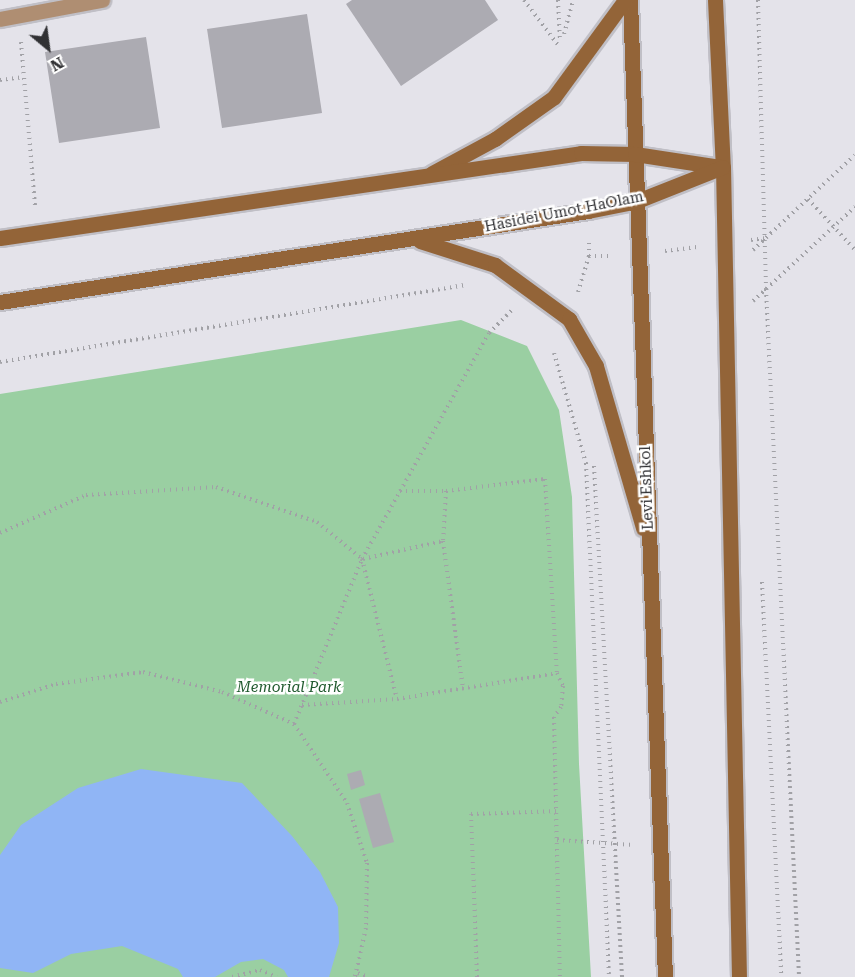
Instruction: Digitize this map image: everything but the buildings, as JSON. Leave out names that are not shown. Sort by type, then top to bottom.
[{"type":"main road","name":"Levi Eshkol","points":[[628,0],[665,977]]},
{"type":"main road","points":[[421,179],[495,139],[554,97],[628,0]]},
{"type":"main road","points":[[715,0],[723,167],[739,977]]},
{"type":"main road","points":[[0,238],[421,179],[581,153],[635,154],[723,167]]},
{"type":"main road","name":"Hasidei Umot HaOlam","points":[[0,302],[417,240],[637,201],[723,167]]},
{"type":"main road","points":[[417,240],[495,265],[569,319],[596,366],[650,553]]},
{"type":"lane","points":[[0,19],[98,0]]},
{"type":"path","points":[[524,0],[560,48]]},
{"type":"path","points":[[558,0],[560,48]]},
{"type":"path","points":[[560,48],[573,0]]},
{"type":"path","points":[[758,0],[766,289],[799,977]]},
{"type":"path","points":[[19,16],[37,233]]},
{"type":"path","points":[[0,80],[24,76]]},
{"type":"path","points":[[746,257],[855,155]]},
{"type":"path","points":[[808,200],[855,250]]},
{"type":"path","points":[[748,305],[855,207]]},
{"type":"path","points":[[589,256],[639,255],[766,238]]},
{"type":"path","points":[[0,362],[469,284]]},
{"type":"path","points":[[504,303],[521,317]]},
{"type":"path","points":[[294,724],[362,559],[489,333],[512,309]]},
{"type":"path","points":[[565,364],[552,347],[586,463],[609,977]]},
{"type":"path","points":[[591,453],[622,977]]},
{"type":"path","points":[[400,491],[446,491],[545,479],[557,673],[563,686],[561,707],[554,717],[560,977]]},
{"type":"path","points":[[0,532],[86,495],[216,487],[317,522],[362,559],[397,699]]},
{"type":"path","points":[[446,491],[443,541],[463,688]]},
{"type":"path","points":[[362,559],[443,541]]},
{"type":"path","points":[[0,702],[56,684],[143,672],[222,692],[294,724],[347,803],[367,862],[366,928],[356,975],[368,977]]},
{"type":"path","points":[[302,705],[397,699],[557,673]]},
{"type":"path","points":[[477,977],[471,814],[556,811]]},
{"type":"path","points":[[557,840],[660,846]]},
{"type":"path","points":[[232,977],[260,970],[277,977]]},
{"type":"green space","name":"Memorial Park","points":[[461,320],[527,346],[559,410],[572,497],[579,764],[591,977],[0,977],[0,394]]},
{"type":"water","points":[[141,769],[242,783],[292,836],[320,872],[338,907],[339,943],[329,977],[288,977],[284,970],[263,959],[241,962],[215,977],[183,977],[178,969],[122,946],[71,954],[33,973],[0,968],[0,855],[21,825],[78,788]]}]
